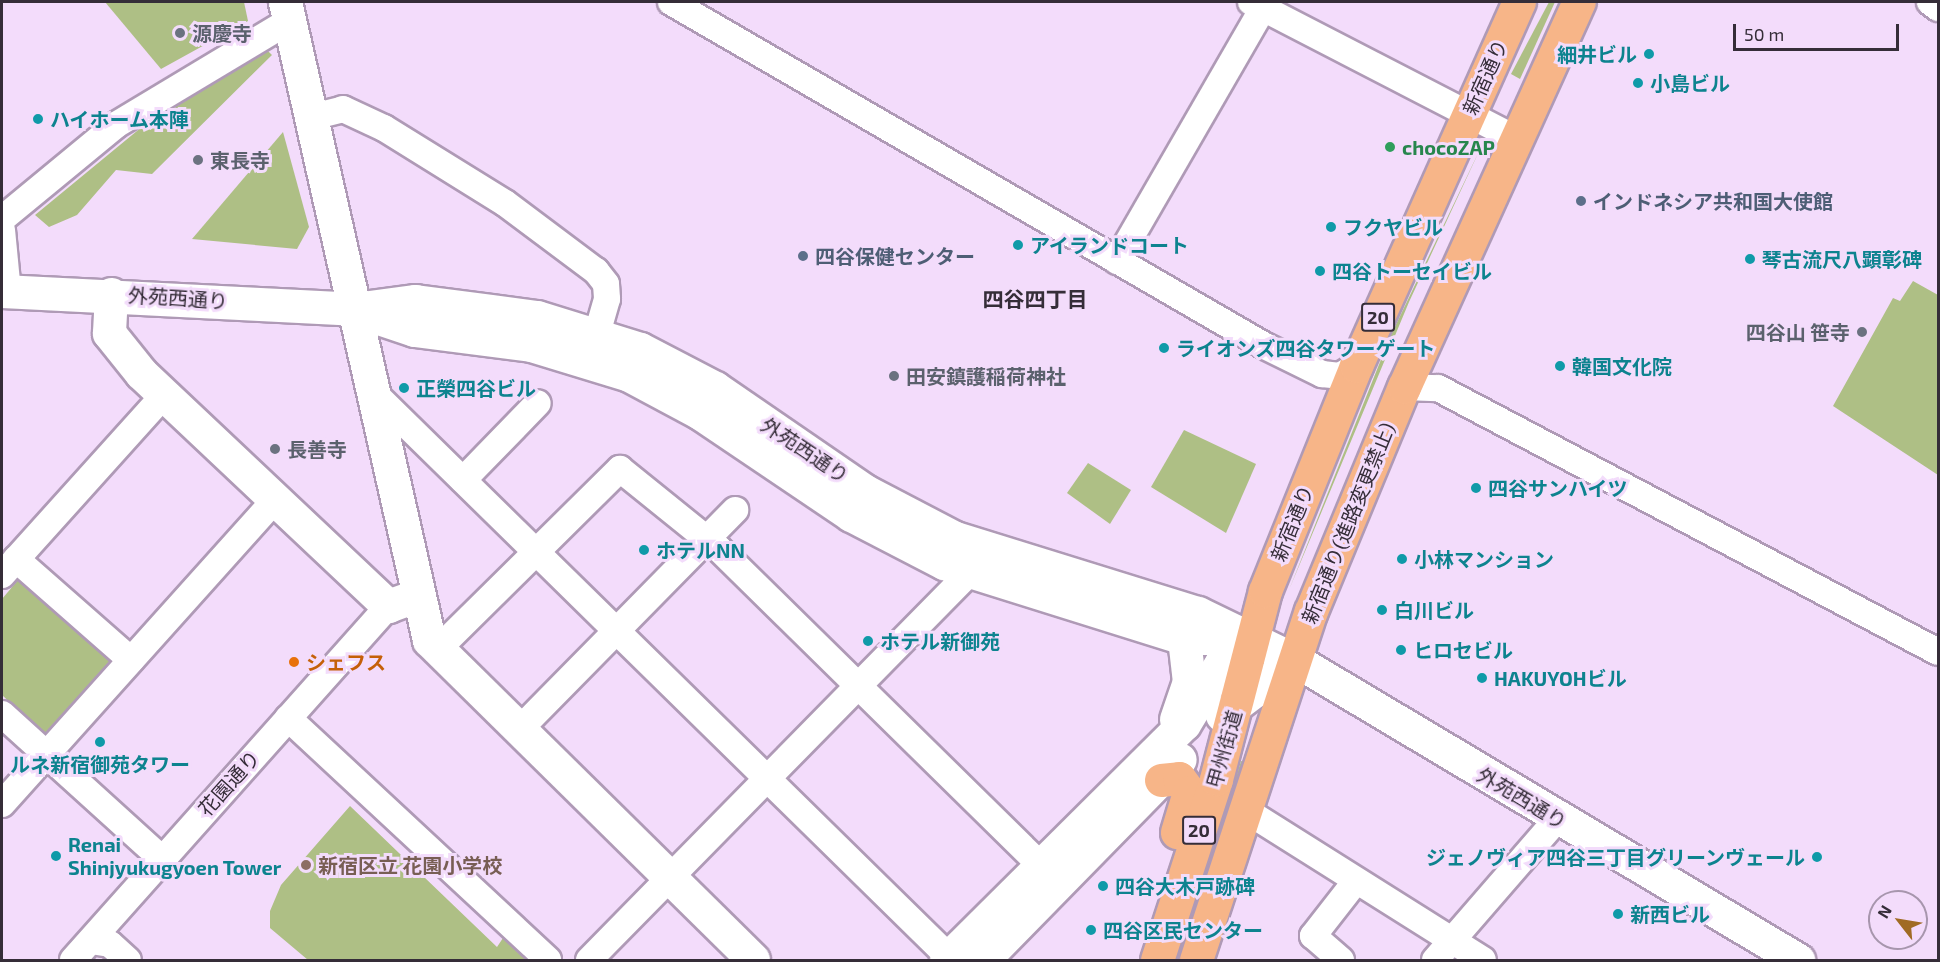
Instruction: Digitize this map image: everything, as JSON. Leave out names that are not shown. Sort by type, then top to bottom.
[{"type":"highway","name":"新宿通り","points":[[1251,638],[1356,366],[1519,2]]},
{"type":"highway","name":"20","points":[[1404,387],[1579,2]]},
{"type":"highway","name":"新宿通り(進路変更禁止)","points":[[1295,660],[1404,387]]},
{"type":"highway","name":"甲州街道","points":[[1157,960],[1238,699],[1251,638]]},
{"type":"highway","name":"甲州街道","points":[[1196,960],[1295,660]]},
{"type":"highway","points":[[1154,769],[1179,778],[1189,792],[1167,864],[1157,960]]},
{"type":"main road","points":[[287,11],[418,596],[436,651],[753,960]]},
{"type":"main road","name":"外苑西通り","points":[[5,292],[111,294],[354,309],[415,301],[447,304],[597,333],[715,388],[866,491],[955,538],[1175,605],[1295,660],[1793,960],[1798,960]]},
{"type":"main road","points":[[111,294],[109,333],[164,395],[388,606],[418,596]]},
{"type":"main road","name":"外苑西通り","points":[[354,309],[414,330],[531,345],[629,375],[700,413],[850,515],[969,573],[1184,638],[1251,638]]},
{"type":"main road","points":[[1154,769],[1185,702],[1190,652],[1184,638]]},
{"type":"main road","points":[[983,960],[1154,769],[1202,703],[1229,653],[1251,638]]},
{"type":"main road","points":[[948,959],[1041,865],[1238,699],[1295,660]]},
{"type":"street","points":[[671,2],[1117,261],[1322,374],[1340,376],[1356,366]]},
{"type":"street","points":[[1930,2],[1938,8]]},
{"type":"street","points":[[1117,261],[1257,5],[1467,116],[1516,139]]},
{"type":"street","points":[[2,219],[116,125],[287,11]]},
{"type":"street","points":[[312,117],[343,109],[384,128],[505,203],[596,271],[606,284],[607,299],[597,333]]},
{"type":"street","points":[[2,230],[5,292]]},
{"type":"street","points":[[1404,387],[1438,388],[1938,652]]},
{"type":"street","points":[[373,392],[948,959]]},
{"type":"street","points":[[130,660],[9,567],[164,395]]},
{"type":"street","points":[[463,480],[538,404]]},
{"type":"street","points":[[436,651],[620,469],[706,538],[1041,865]]},
{"type":"street","points":[[2,804],[275,500]]},
{"type":"street","points":[[518,731],[735,510]]},
{"type":"street","points":[[589,960],[969,573]]},
{"type":"street","name":"花園通り","points":[[73,960],[161,858],[388,606]]},
{"type":"street","points":[[2,714],[161,858]]},
{"type":"street","points":[[288,718],[548,960]]},
{"type":"street","points":[[1245,810],[1356,881],[1443,951],[1483,960]]},
{"type":"street","points":[[1443,951],[1557,819]]},
{"type":"street","points":[[1341,960],[1313,936],[1356,881]]},
{"type":"street","points":[[91,940],[110,944],[128,960]]},
{"type":"green space","name":"源慶寺","points":[[105,2],[244,2],[248,21],[161,69]]},
{"type":"green space","points":[[1549,2],[1555,2],[1520,79],[1511,74]]},
{"type":"green space","points":[[267,50],[272,55],[152,174],[116,170],[77,215],[49,227],[35,215],[160,112]]},
{"type":"green space","points":[[283,132],[309,227],[297,249],[192,239]]},
{"type":"green space","points":[[1482,145],[1409,302],[1289,590],[1390,337]]},
{"type":"green space","points":[[1913,281],[1938,295],[1938,475],[1833,406],[1893,298],[1900,301]]},
{"type":"green space","points":[[1184,430],[1256,464],[1226,533],[1151,487]]},
{"type":"green space","points":[[1088,463],[1131,490],[1110,524],[1067,493]]},
{"type":"green space","points":[[28,578],[115,656],[114,668],[56,734],[42,733],[2,695],[2,599],[18,580]]},
{"type":"green space","points":[[1241,761],[1248,763],[1181,960],[1172,960],[1197,906]]},
{"type":"green space","points":[[350,806],[497,947],[503,938],[526,960],[308,960],[270,928],[270,911],[281,885]]},
{"type":"place","name":"源慶寺","points":[[180,33]]},
{"type":"place","name":"細井ビル","points":[[1649,54]]},
{"type":"place","name":"小島ビル","points":[[1638,83]]},
{"type":"place","name":"ハイホーム本陣","points":[[38,119]]},
{"type":"place","name":"chocoZAP","points":[[1390,147]]},
{"type":"place","name":"東長寺","points":[[198,160]]},
{"type":"place","name":"インドネシア共和国大使館","points":[[1581,201]]},
{"type":"place","name":"フクヤビル","points":[[1331,227]]},
{"type":"place","name":"アイランドコート","points":[[1018,245]]},
{"type":"place","name":"四谷保健センター","points":[[803,256]]},
{"type":"place","name":"琴古流尺八顕彰碑","points":[[1750,259]]},
{"type":"place","name":"四谷トーセイビル","points":[[1320,271]]},
{"type":"place","name":"四谷山 笹寺","points":[[1862,332]]},
{"type":"place","name":"ライオンズ四谷タワーゲート","points":[[1164,348]]},
{"type":"place","name":"韓国文化院","points":[[1560,366]]},
{"type":"place","name":"田安鎮護稲荷神社","points":[[894,376]]},
{"type":"place","name":"正榮四谷ビル","points":[[404,388]]},
{"type":"place","name":"長善寺","points":[[275,449]]},
{"type":"place","name":"四谷サンハイツ","points":[[1476,488]]},
{"type":"place","name":"ホテルNN","points":[[644,550]]},
{"type":"place","name":"小林マンション","points":[[1402,559]]},
{"type":"place","name":"白川ビル","points":[[1382,610]]},
{"type":"place","name":"ホテル新御苑","points":[[868,641]]},
{"type":"place","name":"ヒロセビル","points":[[1401,650]]},
{"type":"place","name":"シェフス","points":[[294,662]]},
{"type":"place","name":"HAKUYOHビル","points":[[1482,678]]},
{"type":"place","name":"ルネ新宿御苑タワー","points":[[100,742]]},
{"type":"place","name":"Renai Shinjyukugyoen Tower","points":[[56,856]]},
{"type":"place","name":"ジェノヴィア四谷三丁目グリーンヴェール","points":[[1817,857]]},
{"type":"place","name":"新宿区立 花園小学校","points":[[306,865]]},
{"type":"place","name":"四谷大木戸跡碑","points":[[1103,886]]},
{"type":"place","name":"新西ビル","points":[[1618,914]]},
{"type":"place","name":"四谷区民センター","points":[[1091,930]]},
{"type":"district","name":"四谷四丁目","points":[[1035,299]]}]
